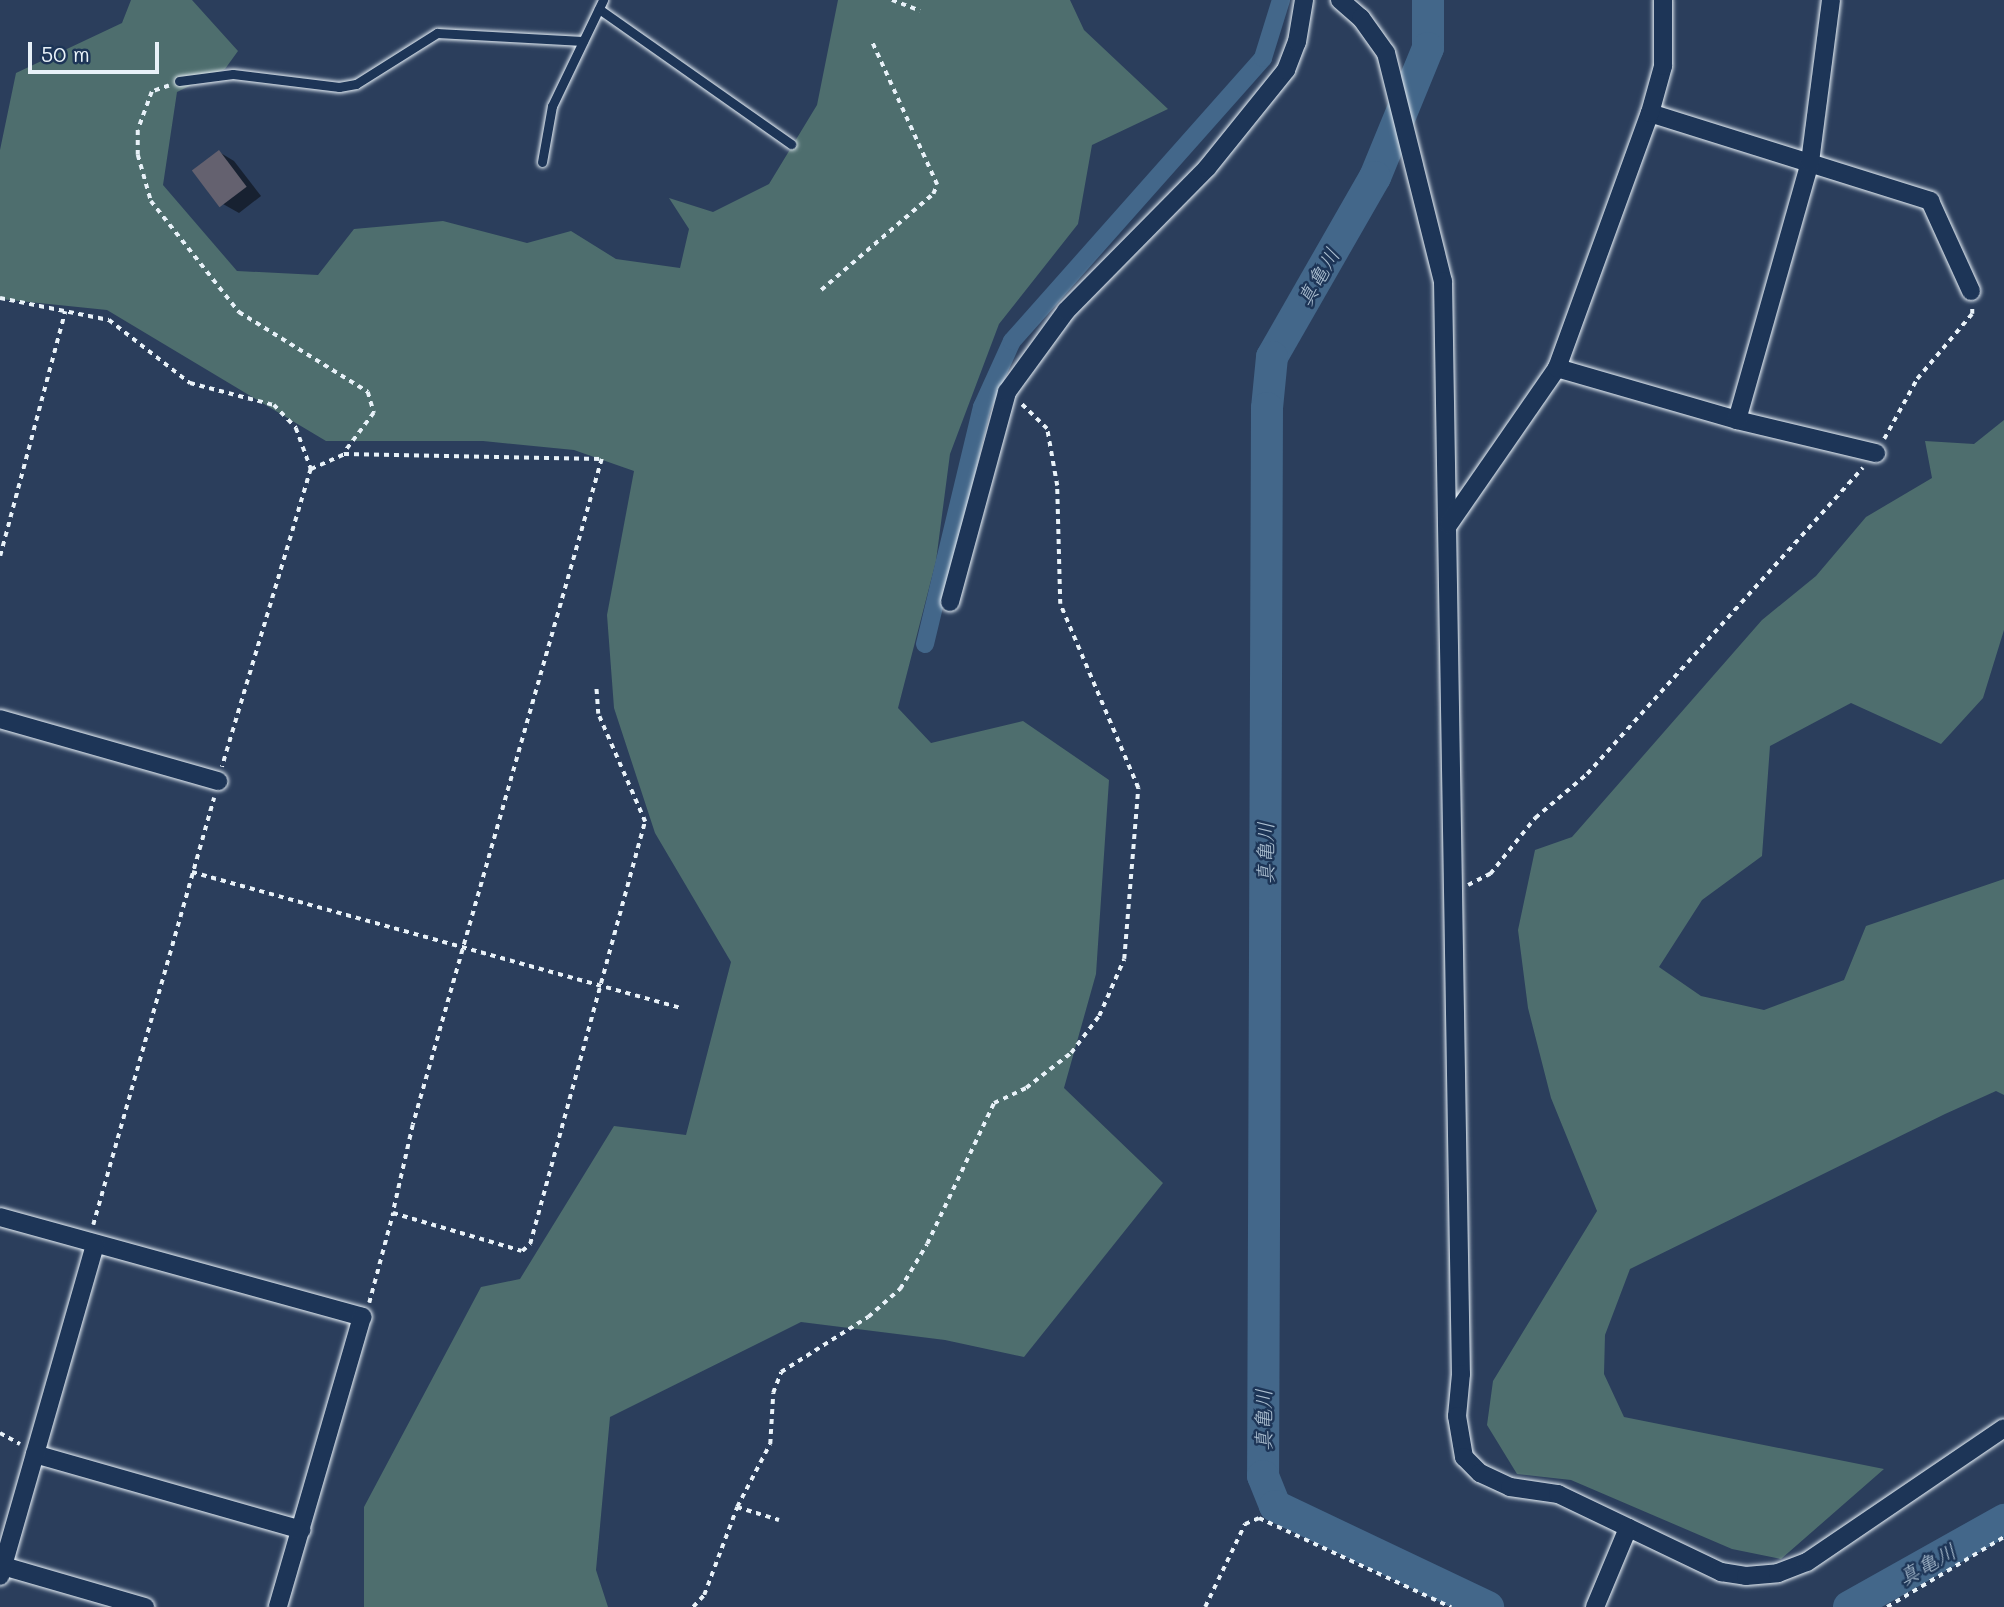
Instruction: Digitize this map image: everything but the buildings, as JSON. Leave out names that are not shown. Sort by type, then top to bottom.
[{"type":"street","points":[[950,602],[1007,392],[1066,311],[1207,168],[1286,70],[1297,42],[1304,0]]},
{"type":"street","points":[[1340,0],[1380,44],[1394,76],[1443,281],[1450,524],[1458,1444],[1480,1474],[1510,1487],[1558,1494],[1721,1573],[1778,1573],[1807,1562],[2004,1427]]},
{"type":"street","points":[[1450,524],[1557,368],[1650,113],[1663,66],[1664,0]]},
{"type":"street","points":[[1737,420],[1810,162],[1831,0]]},
{"type":"street","points":[[1650,113],[1930,201],[1971,292]]},
{"type":"street","points":[[1557,368],[1737,420],[1876,453]]},
{"type":"street","points":[[0,719],[218,781]]},
{"type":"street","points":[[0,1217],[362,1317],[278,1607]]},
{"type":"street","points":[[92,1243],[1,1571],[145,1607]]},
{"type":"street","points":[[35,1454],[300,1530]]},
{"type":"street","points":[[1595,1607],[1628,1528]]},
{"type":"lane","points":[[542,162],[552,106],[601,4],[791,144]]},
{"type":"lane","points":[[179,81],[233,74],[339,87],[356,84],[437,33],[583,41]]},
{"type":"path","points":[[892,0],[920,11]]},
{"type":"path","points":[[821,290],[933,194],[937,185],[871,40]]},
{"type":"path","points":[[179,81],[152,92],[138,130],[138,155],[151,201],[239,312],[368,392],[374,413],[344,454]]},
{"type":"path","points":[[1454,893],[1490,874],[1535,818],[1587,774],[1876,453],[1917,379],[1972,314],[1971,292]]},
{"type":"path","points":[[0,298],[109,320],[191,383],[274,405],[296,428],[311,469],[192,872],[92,1243]]},
{"type":"path","points":[[0,556],[65,311]]},
{"type":"path","points":[[693,1607],[704,1595],[737,1507],[770,1444],[773,1393],[781,1372],[868,1317],[900,1289],[927,1244],[994,1103],[1026,1088],[1071,1053],[1099,1016],[1124,959],[1138,788],[1060,604],[1057,486],[1047,429],[1007,392]]},
{"type":"path","points":[[311,469],[344,454],[602,459],[362,1317]]},
{"type":"path","points":[[393,1213],[522,1251],[530,1244],[645,822],[598,714],[596,686]]},
{"type":"path","points":[[192,872],[681,1008]]},
{"type":"path","points":[[0,1433],[35,1454]]},
{"type":"path","points":[[737,1507],[779,1520]]},
{"type":"path","points":[[1205,1607],[1245,1524],[1259,1518],[1451,1607]]},
{"type":"path","points":[[1887,1607],[2004,1537]]},
{"type":"green space","points":[[131,0],[192,0],[238,51],[225,69],[177,92],[163,185],[237,271],[318,275],[354,229],[443,221],[527,243],[571,231],[616,259],[680,268],[689,229],[669,198],[713,212],[769,184],[817,105],[838,0],[1070,0],[1084,30],[1168,109],[1092,145],[1078,224],[999,324],[950,454],[936,561],[898,708],[931,743],[1023,721],[1109,780],[1096,974],[1064,1088],[1163,1183],[1024,1357],[945,1340],[801,1322],[610,1417],[596,1570],[608,1607],[364,1607],[364,1507],[481,1287],[520,1279],[614,1126],[686,1135],[731,962],[655,833],[614,708],[607,615],[634,471],[574,450],[483,441],[326,441],[107,310],[0,299],[0,150],[16,73],[122,23]]},
{"type":"green space","points":[[2004,420],[2004,630],[1983,698],[1941,744],[1851,703],[1770,746],[1762,856],[1702,900],[1659,967],[1701,996],[1764,1010],[1844,980],[1866,926],[2004,879],[2004,1095],[1996,1091],[1945,1114],[1630,1269],[1605,1335],[1604,1374],[1624,1417],[1884,1469],[1781,1559],[1732,1549],[1571,1480],[1517,1474],[1487,1425],[1493,1381],[1597,1211],[1551,1098],[1528,1008],[1518,930],[1535,850],[1572,837],[1762,620],[1816,576],[1866,517],[1932,478],[1925,441],[1974,444]]},
{"type":"waterway","points":[[925,644],[982,407],[1012,341],[1263,58],[1281,0]]},
{"type":"waterway","name":"真亀川","points":[[1428,0],[1428,48],[1375,177],[1272,357],[1267,408],[1263,1476],[1275,1506],[1488,1607]]},
{"type":"waterway","name":"真亀川","points":[[1849,1607],[2004,1520]]}]
